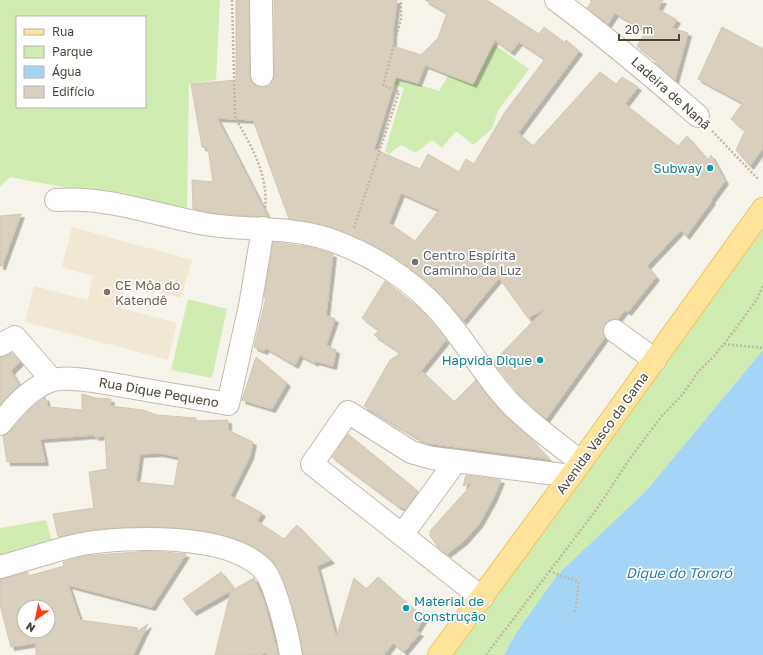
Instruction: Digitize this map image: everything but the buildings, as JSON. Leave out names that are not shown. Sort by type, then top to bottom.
[{"type":"main road","name":"Avenida Vasco da Gama","points":[[439,655],[576,469],[763,209]]},
{"type":"street","points":[[261,0],[262,75]]},
{"type":"street","name":"Ladeira de Nanã","points":[[556,0],[606,37],[644,68],[698,116]]},
{"type":"street","points":[[56,200],[77,198],[98,200],[205,224],[263,228],[307,234],[328,239],[347,247],[415,286],[440,313],[489,379],[510,403],[576,469]]},
{"type":"street","name":"Rua Dique Pequeno","points":[[0,424],[22,399],[35,388],[52,380],[72,379],[97,382],[228,404],[250,306],[263,228]]},
{"type":"street","points":[[615,331],[654,360]]},
{"type":"street","points":[[0,345],[15,337],[52,380]]},
{"type":"street","points":[[482,598],[312,464],[348,412],[411,452],[432,458],[576,469]]},
{"type":"street","points":[[402,535],[456,461]]},
{"type":"street","points":[[0,567],[81,544],[123,538],[174,540],[217,546],[242,555],[264,570],[271,584],[287,632],[291,655]]},
{"type":"path","points":[[232,0],[235,115],[237,122],[254,152],[262,174],[266,201],[263,228]]},
{"type":"path","points":[[347,247],[399,92],[383,85],[401,19],[401,0]]},
{"type":"path","name":"Ladeira de Nanã","points":[[698,116],[759,180]]},
{"type":"path","points":[[486,655],[596,510],[631,457],[661,417],[683,394],[698,372],[724,344],[757,299],[763,285]]},
{"type":"path","points":[[724,344],[763,348]]},
{"type":"path","points":[[549,571],[579,582],[575,612]]},
{"type":"shaded area","name":"CE Môa do Katendê","points":[[72,227],[192,260],[181,298],[124,284],[121,308],[177,323],[168,360],[25,322],[34,286],[88,300],[93,276],[62,267]]},
{"type":"green space","points":[[0,0],[220,0],[216,80],[189,84],[187,211],[10,177],[0,187]]},
{"type":"green space","points":[[491,42],[529,69],[498,111],[492,129],[473,145],[456,131],[442,148],[432,140],[416,153],[401,145],[389,154],[385,151],[404,88],[388,82],[390,76],[439,91],[448,76],[473,84]]},
{"type":"green space","points":[[763,229],[763,350],[645,492],[558,574],[516,633],[504,655],[448,655],[558,510]]},
{"type":"green space","points":[[188,299],[227,309],[212,378],[171,370]]},
{"type":"green space","points":[[46,520],[54,548],[0,561],[0,528]]},
{"type":"water","name":"Dique do Tororó","points":[[763,350],[763,655],[504,655],[516,633],[558,574],[645,492]]},
{"type":"place","name":"Subway","points":[[710,168]]},
{"type":"place","name":"Centro Espírita Caminho da Luz","points":[[415,262]]},
{"type":"place","name":"CE Môa do Katendê","points":[[107,292]]},
{"type":"place","name":"Hapvida Dique","points":[[540,360]]},
{"type":"place","name":"Material de Construção","points":[[406,608]]}]
